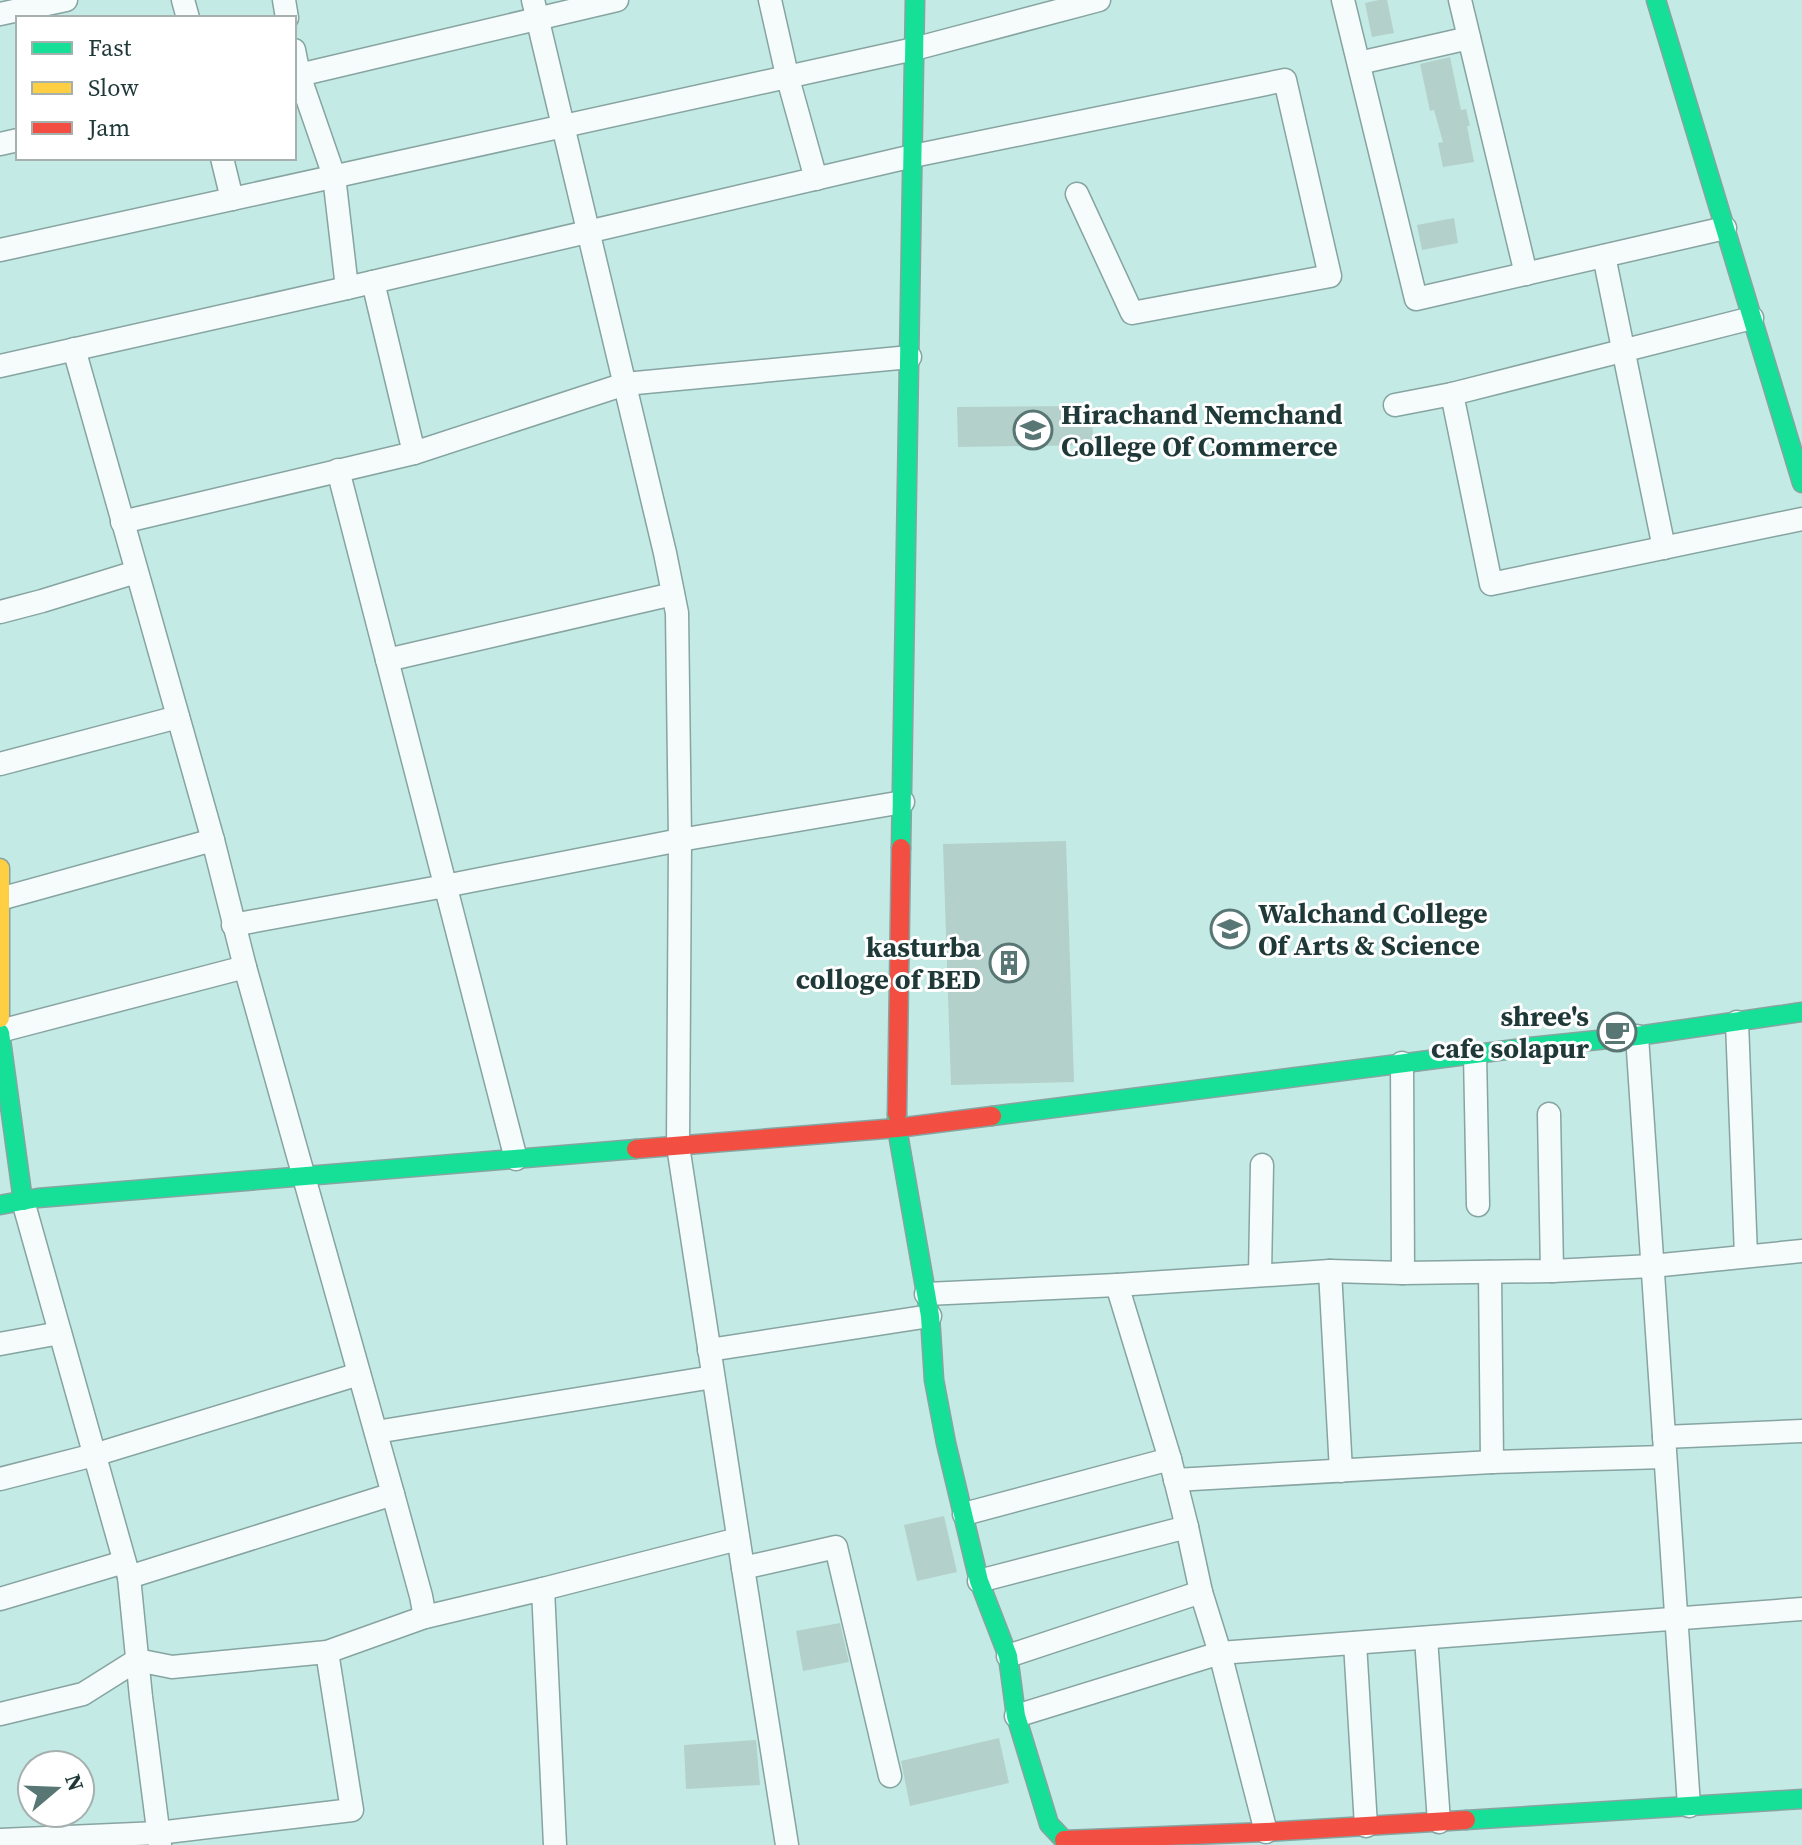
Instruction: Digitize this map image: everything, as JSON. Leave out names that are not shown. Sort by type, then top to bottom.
[{"type":"street","points":[[0,14],[66,0]]},
{"type":"street","points":[[347,288],[334,176],[296,75],[536,9],[617,0]]},
{"type":"street","points":[[770,0],[816,179]]},
{"type":"street","points":[[915,0],[897,1128],[928,1305],[934,1380],[946,1443],[979,1581],[1008,1656],[1016,1716],[1049,1824],[1065,1843],[1802,1799]]},
{"type":"street","points":[[0,250],[914,49],[1099,0]]},
{"type":"street","points":[[1343,0],[1416,299],[1725,228]]},
{"type":"street","points":[[1460,0],[1526,274]]},
{"type":"street","points":[[1656,0],[1802,483]]},
{"type":"street","points":[[536,9],[677,613],[680,840],[678,1146],[787,1845]]},
{"type":"street","points":[[1359,63],[1469,38]]},
{"type":"street","points":[[0,366],[913,156],[1285,80],[1330,276],[1132,313],[1077,194]]},
{"type":"street","points":[[222,160],[232,199]]},
{"type":"street","points":[[1604,256],[1664,548]]},
{"type":"street","points":[[373,282],[414,453]]},
{"type":"street","points":[[1395,405],[1452,394],[1752,318]]},
{"type":"street","points":[[74,349],[213,840],[233,925],[425,1617]]},
{"type":"street","points":[[122,522],[414,453],[625,384],[910,357]]},
{"type":"street","points":[[1452,394],[1491,584],[1802,519]]},
{"type":"street","points":[[338,470],[516,1159]]},
{"type":"street","points":[[0,612],[136,572]]},
{"type":"street","points":[[387,660],[673,594]]},
{"type":"street","points":[[0,764],[178,717]]},
{"type":"street","points":[[233,925],[680,840],[903,802]]},
{"type":"street","points":[[1,899],[213,840]]},
{"type":"street","points":[[0,868],[0,1018]]},
{"type":"street","points":[[159,1839],[126,1570],[23,1201],[0,1032],[245,967]]},
{"type":"street","points":[[0,1205],[38,1198],[897,1128],[1637,1036],[1802,1012]]},
{"type":"street","points":[[1737,1022],[1746,1256]]},
{"type":"street","points":[[1637,1036],[1689,1806]]},
{"type":"street","points":[[1475,1054],[1478,1205]]},
{"type":"street","points":[[1402,1063],[1403,1273]]},
{"type":"street","points":[[1549,1114],[1552,1271]]},
{"type":"street","points":[[1260,1275],[1262,1165]]},
{"type":"street","points":[[709,1350],[928,1305],[1117,1285],[1330,1271],[1552,1271],[1652,1266],[1802,1251]]},
{"type":"street","points":[[1330,1271],[1341,1471]]},
{"type":"street","points":[[1490,1272],[1492,1462]]},
{"type":"street","points":[[1117,1285],[1172,1470],[1201,1592],[1266,1832]]},
{"type":"street","points":[[0,1344],[60,1333]]},
{"type":"street","points":[[0,1479],[94,1455],[359,1374]]},
{"type":"street","points":[[376,1432],[713,1377]]},
{"type":"street","points":[[964,1514],[1172,1470],[1341,1471],[1492,1462],[1802,1431]]},
{"type":"street","points":[[0,1599],[126,1570],[393,1494]]},
{"type":"street","points":[[979,1581],[1187,1527]]},
{"type":"street","points":[[0,1714],[83,1694],[137,1660],[172,1667],[327,1652],[425,1617],[738,1539]]},
{"type":"street","points":[[743,1568],[836,1547],[890,1776]]},
{"type":"street","points":[[543,1589],[555,1845]]},
{"type":"street","points":[[1008,1656],[1201,1592]]},
{"type":"street","points":[[1016,1716],[1220,1653],[1802,1609]]},
{"type":"street","points":[[1426,1638],[1439,1822]]},
{"type":"street","points":[[1355,1643],[1366,1826]]},
{"type":"street","points":[[0,1840],[159,1839],[352,1810],[327,1652]]},
{"type":"building","points":[[1387,0],[1394,33],[1372,37],[1365,3]]},
{"type":"building","points":[[1450,57],[1461,110],[1466,109],[1470,126],[1467,126],[1474,162],[1443,167],[1438,143],[1443,142],[1434,110],[1430,111],[1420,64]]},
{"type":"building","points":[[1454,218],[1458,243],[1422,250],[1417,225]]},
{"type":"building","points":[[1092,406],[1093,445],[958,447],[957,407]]},
{"type":"building","name":"kasturba colloge of BED","points":[[1066,841],[1074,1082],[951,1085],[943,844]]},
{"type":"building","points":[[944,1516],[957,1572],[917,1581],[904,1525]]},
{"type":"building","points":[[840,1623],[849,1662],[803,1671],[796,1631]]},
{"type":"building","points":[[999,1738],[1009,1783],[910,1806],[901,1761]]},
{"type":"building","points":[[756,1740],[760,1785],[686,1789],[684,1745]]},
{"type":"traffic: fast","points":[[901,848],[915,0]]},
{"type":"traffic: fast","points":[[1656,0],[1802,483]]},
{"type":"traffic: fast","points":[[992,1116],[1637,1036],[1802,1012]]},
{"type":"traffic: fast","points":[[0,1033],[23,1201]]},
{"type":"traffic: fast","points":[[897,1114],[930,1316],[934,1380],[946,1443],[979,1581],[1008,1656],[1016,1716],[1049,1824],[1065,1845]]},
{"type":"traffic: fast","points":[[0,1205],[38,1198],[636,1149]]},
{"type":"traffic: fast","points":[[1466,1820],[1802,1799]]},
{"type":"traffic: slow","points":[[0,868],[0,1018]]},
{"type":"traffic: jam","points":[[897,1114],[901,848]]},
{"type":"traffic: jam","points":[[636,1149],[897,1128],[992,1116]]},
{"type":"traffic: jam","points":[[1064,1840],[1466,1820]]},
{"type":"place","name":"Hirachand Nemchand College Of Commerce","points":[[1033,430]]},
{"type":"place","name":"Walchand College Of Arts & Science","points":[[1230,929]]},
{"type":"place","name":"kasturba colloge of BED","points":[[1009,963]]},
{"type":"place","name":"shree's cafe solapur","points":[[1617,1032]]}]
